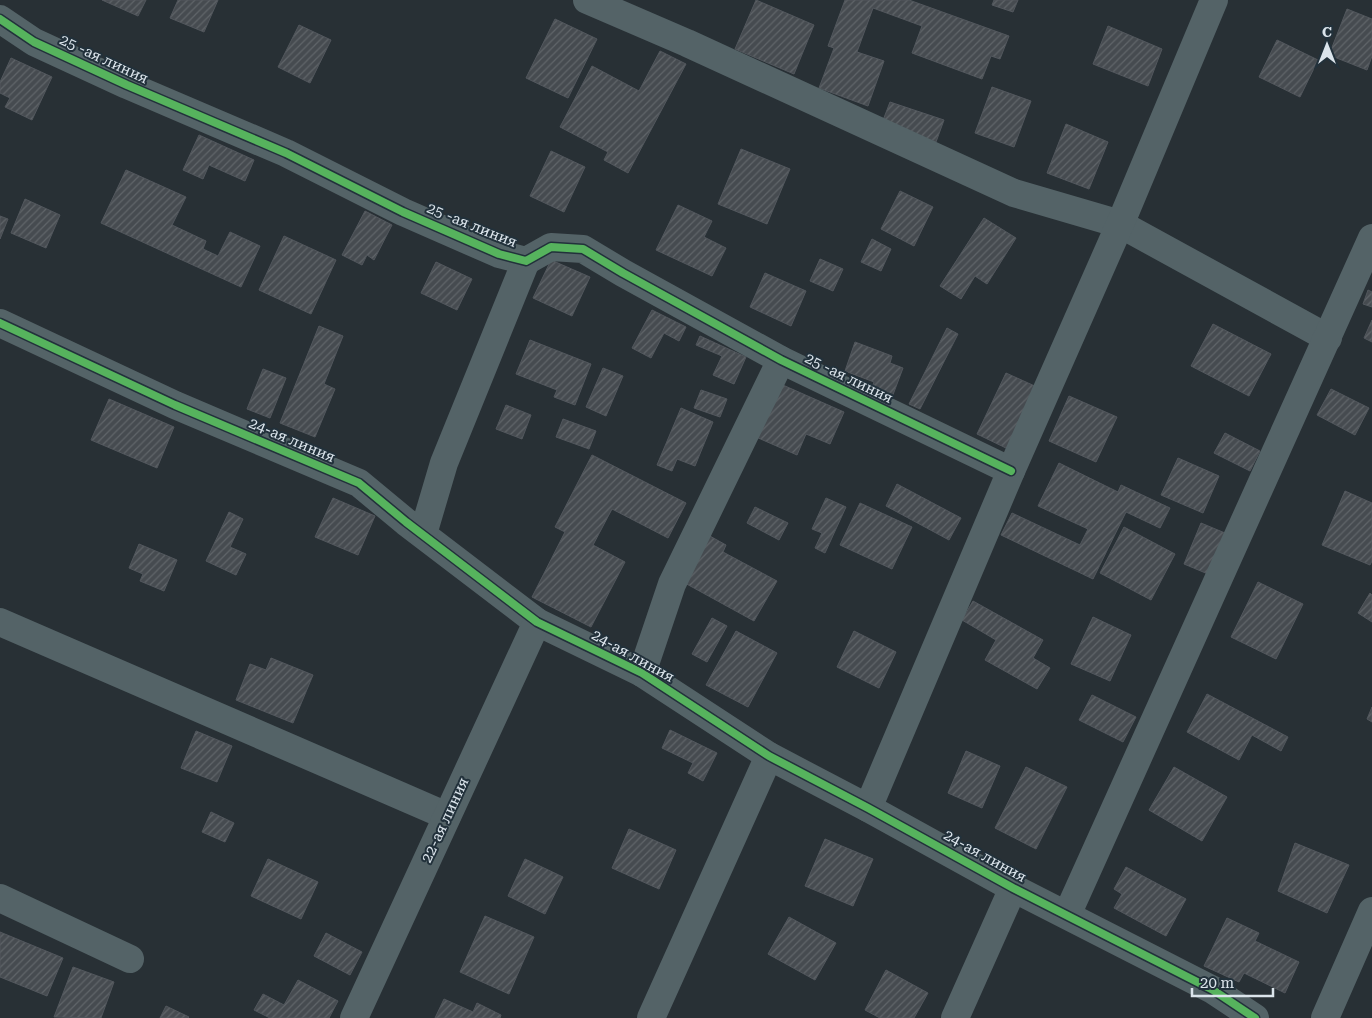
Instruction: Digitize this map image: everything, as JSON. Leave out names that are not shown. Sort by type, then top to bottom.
[{"type":"street","points":[[587,0],[696,47],[1014,193],[1120,224],[1328,338]]},
{"type":"street","points":[[868,808],[1011,472],[1120,224],[1214,0]]},
{"type":"street","name":"25 -ая линия","points":[[3,16],[34,42],[126,85],[286,153],[411,216],[499,254],[526,261],[552,247],[583,249],[781,360],[1011,472]]},
{"type":"street","points":[[1067,915],[1372,238]]},
{"type":"street","points":[[423,534],[444,463],[526,261]]},
{"type":"street","name":"24-ая линия","points":[[0,323],[175,405],[359,483],[406,522],[537,622],[642,673],[769,756],[1014,888],[1213,990],[1255,1018]]},
{"type":"street","points":[[642,673],[672,584],[781,360]]},
{"type":"street","points":[[0,622],[447,816]]},
{"type":"street","name":"22-ая линия","points":[[354,1018],[537,622]]},
{"type":"street","points":[[651,1018],[769,756]]},
{"type":"street","points":[[955,1018],[1014,888]]},
{"type":"street","points":[[0,898],[130,959]]},
{"type":"street","points":[[1325,1018],[1372,911]]},
{"type":"building","points":[[102,0],[146,0],[138,16]]},
{"type":"building","points":[[178,0],[218,0],[204,32],[170,18]]},
{"type":"building","points":[[756,0],[814,25],[794,74],[735,49]]},
{"type":"building","points":[[845,0],[909,0],[1009,36],[1000,59],[991,56],[982,79],[912,53],[922,26],[873,8],[857,52],[884,61],[868,106],[819,88],[834,48],[828,46]]},
{"type":"building","points":[[994,0],[1018,0],[1013,12],[992,5]]},
{"type":"building","points":[[1347,9],[1372,19],[1372,56],[1367,70],[1329,55]]},
{"type":"building","points":[[555,19],[597,39],[568,98],[526,78]]},
{"type":"building","points":[[299,25],[331,40],[310,83],[278,67]]},
{"type":"building","points":[[1108,26],[1162,49],[1148,86],[1093,64]]},
{"type":"building","points":[[1277,40],[1318,60],[1300,97],[1259,77]]},
{"type":"building","points":[[660,51],[686,64],[628,173],[604,160],[608,152],[560,127],[592,66],[639,91]]},
{"type":"building","points":[[11,58],[52,77],[32,120],[5,107],[10,98],[0,93],[0,82]]},
{"type":"building","points":[[992,87],[1031,101],[1014,147],[975,133]]},
{"type":"building","points":[[890,102],[944,120],[936,142],[882,123]]},
{"type":"building","points":[[1066,124],[1108,142],[1089,189],[1047,173]]},
{"type":"building","points":[[199,135],[254,160],[245,181],[209,165],[203,179],[183,170]]},
{"type":"building","points":[[741,149],[790,169],[767,224],[718,204]]},
{"type":"building","points":[[551,151],[585,167],[564,212],[530,196]]},
{"type":"building","points":[[126,170],[186,197],[172,225],[206,241],[203,249],[218,256],[230,232],[260,246],[241,287],[101,223]]},
{"type":"building","points":[[900,191],[933,207],[914,246],[881,229]]},
{"type":"building","points":[[25,199],[60,215],[46,248],[11,233]]},
{"type":"building","points":[[678,205],[712,221],[704,237],[726,248],[712,276],[656,250]]},
{"type":"building","points":[[365,211],[392,225],[374,260],[367,255],[362,265],[342,255]]},
{"type":"building","points":[[0,216],[8,219],[0,239]]},
{"type":"building","points":[[984,218],[1016,238],[987,284],[975,276],[961,299],[940,286]]},
{"type":"building","points":[[284,236],[336,260],[311,314],[259,290]]},
{"type":"building","points":[[872,239],[891,249],[881,271],[861,262]]},
{"type":"building","points":[[820,259],[843,269],[833,291],[810,281]]},
{"type":"building","points":[[551,260],[590,277],[572,316],[533,298]]},
{"type":"building","points":[[436,262],[472,279],[457,310],[421,293]]},
{"type":"building","points":[[765,273],[806,291],[791,326],[750,307]]},
{"type":"building","points":[[1368,290],[1372,292],[1372,307],[1363,304]]},
{"type":"building","points":[[652,310],[686,327],[679,341],[664,333],[651,358],[632,348]]},
{"type":"building","points":[[1372,320],[1372,342],[1364,338]]},
{"type":"building","points":[[1213,324],[1271,354],[1249,396],[1191,366]]},
{"type":"building","points":[[319,326],[343,336],[324,384],[335,389],[315,437],[280,423]]},
{"type":"building","points":[[947,328],[958,334],[920,409],[909,404]]},
{"type":"building","points":[[700,336],[746,357],[734,384],[713,375],[722,356],[696,345]]},
{"type":"building","points":[[530,340],[591,364],[575,405],[554,397],[557,390],[516,374]]},
{"type":"building","points":[[855,342],[892,356],[890,363],[903,368],[891,400],[870,393],[874,382],[845,371]]},
{"type":"building","points":[[603,368],[623,376],[606,416],[586,407]]},
{"type":"building","points":[[263,369],[286,378],[270,418],[247,409]]},
{"type":"building","points":[[1006,373],[1037,387],[1008,449],[977,434]]},
{"type":"building","points":[[776,382],[844,412],[830,444],[806,434],[797,455],[756,437]]},
{"type":"building","points":[[1331,389],[1369,408],[1355,435],[1317,415]]},
{"type":"building","points":[[701,390],[727,399],[720,417],[694,408]]},
{"type":"building","points":[[1069,396],[1117,417],[1096,462],[1049,441]]},
{"type":"building","points":[[109,399],[174,427],[157,468],[91,440]]},
{"type":"building","points":[[506,405],[531,415],[522,439],[496,429]]},
{"type":"building","points":[[681,408],[713,422],[695,466],[677,459],[672,471],[657,465]]},
{"type":"building","points":[[563,419],[596,431],[589,449],[556,437]]},
{"type":"building","points":[[1225,433],[1260,451],[1250,471],[1214,453]]},
{"type":"building","points":[[592,455],[686,503],[668,538],[612,509],[593,545],[625,562],[591,627],[532,597],[565,532],[555,527]]},
{"type":"building","points":[[1178,458],[1219,476],[1203,513],[1161,495]]},
{"type":"building","points":[[1059,463],[1118,492],[1121,485],[1170,508],[1160,528],[1126,512],[1093,579],[1001,535],[1012,513],[1080,545],[1088,529],[1038,506]]},
{"type":"building","points":[[897,484],[961,518],[949,540],[886,506]]},
{"type":"building","points":[[1345,491],[1372,503],[1372,561],[1370,565],[1322,545]]},
{"type":"building","points":[[333,498],[375,516],[358,555],[315,537]]},
{"type":"building","points":[[826,498],[846,507],[825,553],[815,548],[822,533],[812,529]]},
{"type":"building","points":[[860,503],[912,527],[892,569],[840,545]]},
{"type":"building","points":[[755,507],[788,523],[779,540],[747,523]]},
{"type":"building","points":[[229,512],[243,519],[230,547],[246,554],[236,575],[206,561]]},
{"type":"building","points":[[1201,523],[1225,533],[1208,574],[1184,564]]},
{"type":"building","points":[[1124,527],[1175,554],[1151,600],[1100,573]]},
{"type":"building","points":[[708,535],[726,545],[723,552],[777,581],[754,621],[683,582]]},
{"type":"building","points":[[139,544],[177,560],[164,591],[140,581],[143,574],[129,568]]},
{"type":"building","points":[[1258,582],[1303,604],[1276,659],[1231,637]]},
{"type":"building","points":[[1370,593],[1372,595],[1372,622],[1358,613]]},
{"type":"building","points":[[973,601],[1043,640],[1033,658],[1050,668],[1037,689],[985,660],[996,640],[962,620]]},
{"type":"building","points":[[1093,617],[1131,635],[1110,681],[1071,664]]},
{"type":"building","points":[[712,618],[727,626],[707,662],[692,654]]},
{"type":"building","points":[[736,631],[777,653],[748,707],[706,685]]},
{"type":"building","points":[[854,631],[896,652],[879,688],[837,667]]},
{"type":"building","points":[[271,658],[313,675],[293,723],[236,700],[250,664],[266,670]]},
{"type":"building","points":[[1207,694],[1288,737],[1281,751],[1252,735],[1239,760],[1187,732]]},
{"type":"building","points":[[1092,695],[1136,717],[1123,742],[1079,720]]},
{"type":"building","points":[[1372,707],[1372,722],[1367,719]]},
{"type":"building","points":[[670,730],[717,753],[703,781],[688,773],[693,763],[662,748]]},
{"type":"building","points":[[196,731],[232,746],[217,782],[181,768]]},
{"type":"building","points":[[966,751],[1000,766],[982,808],[948,793]]},
{"type":"building","points":[[1026,767],[1067,787],[1036,849],[995,828]]},
{"type":"building","points":[[1174,767],[1227,797],[1202,841],[1149,810]]},
{"type":"building","points":[[211,812],[234,823],[225,842],[202,832]]},
{"type":"building","points":[[629,829],[676,850],[659,889],[612,868]]},
{"type":"building","points":[[825,839],[873,859],[853,906],[805,886]]},
{"type":"building","points":[[1295,843],[1349,865],[1327,913],[1278,891]]},
{"type":"building","points":[[268,859],[318,882],[301,919],[251,896]]},
{"type":"building","points":[[525,859],[563,877],[545,914],[508,896]]},
{"type":"building","points":[[1126,867],[1186,899],[1166,936],[1114,908],[1122,894],[1114,889]]},
{"type":"building","points":[[485,916],[534,937],[509,994],[460,972]]},
{"type":"building","points":[[789,917],[836,943],[815,980],[768,954]]},
{"type":"building","points":[[1227,918],[1259,933],[1255,941],[1299,962],[1285,993],[1244,973],[1239,982],[1204,966]]},
{"type":"building","points":[[0,932],[63,958],[47,996],[0,977]]},
{"type":"building","points":[[326,933],[362,952],[350,975],[314,956]]},
{"type":"building","points":[[73,967],[114,982],[101,1018],[54,1017]]},
{"type":"building","points":[[886,970],[928,993],[914,1018],[880,1018],[865,1010]]},
{"type":"building","points":[[298,980],[338,1001],[329,1018],[270,1018],[254,1010],[263,994],[284,1005]]},
{"type":"building","points":[[444,999],[473,1012],[477,1003],[501,1015],[500,1018],[435,1018]]},
{"type":"building","points":[[166,1006],[189,1017],[160,1018]]},
{"type":"cycle path","points":[[0,19],[34,42],[127,85],[286,153],[403,212],[499,254],[526,261],[551,247],[583,249],[781,360],[1011,471]]},
{"type":"cycle path","points":[[0,323],[175,405],[359,483],[406,522],[537,622],[642,673],[769,756],[1013,888],[1213,990],[1255,1018]]}]
